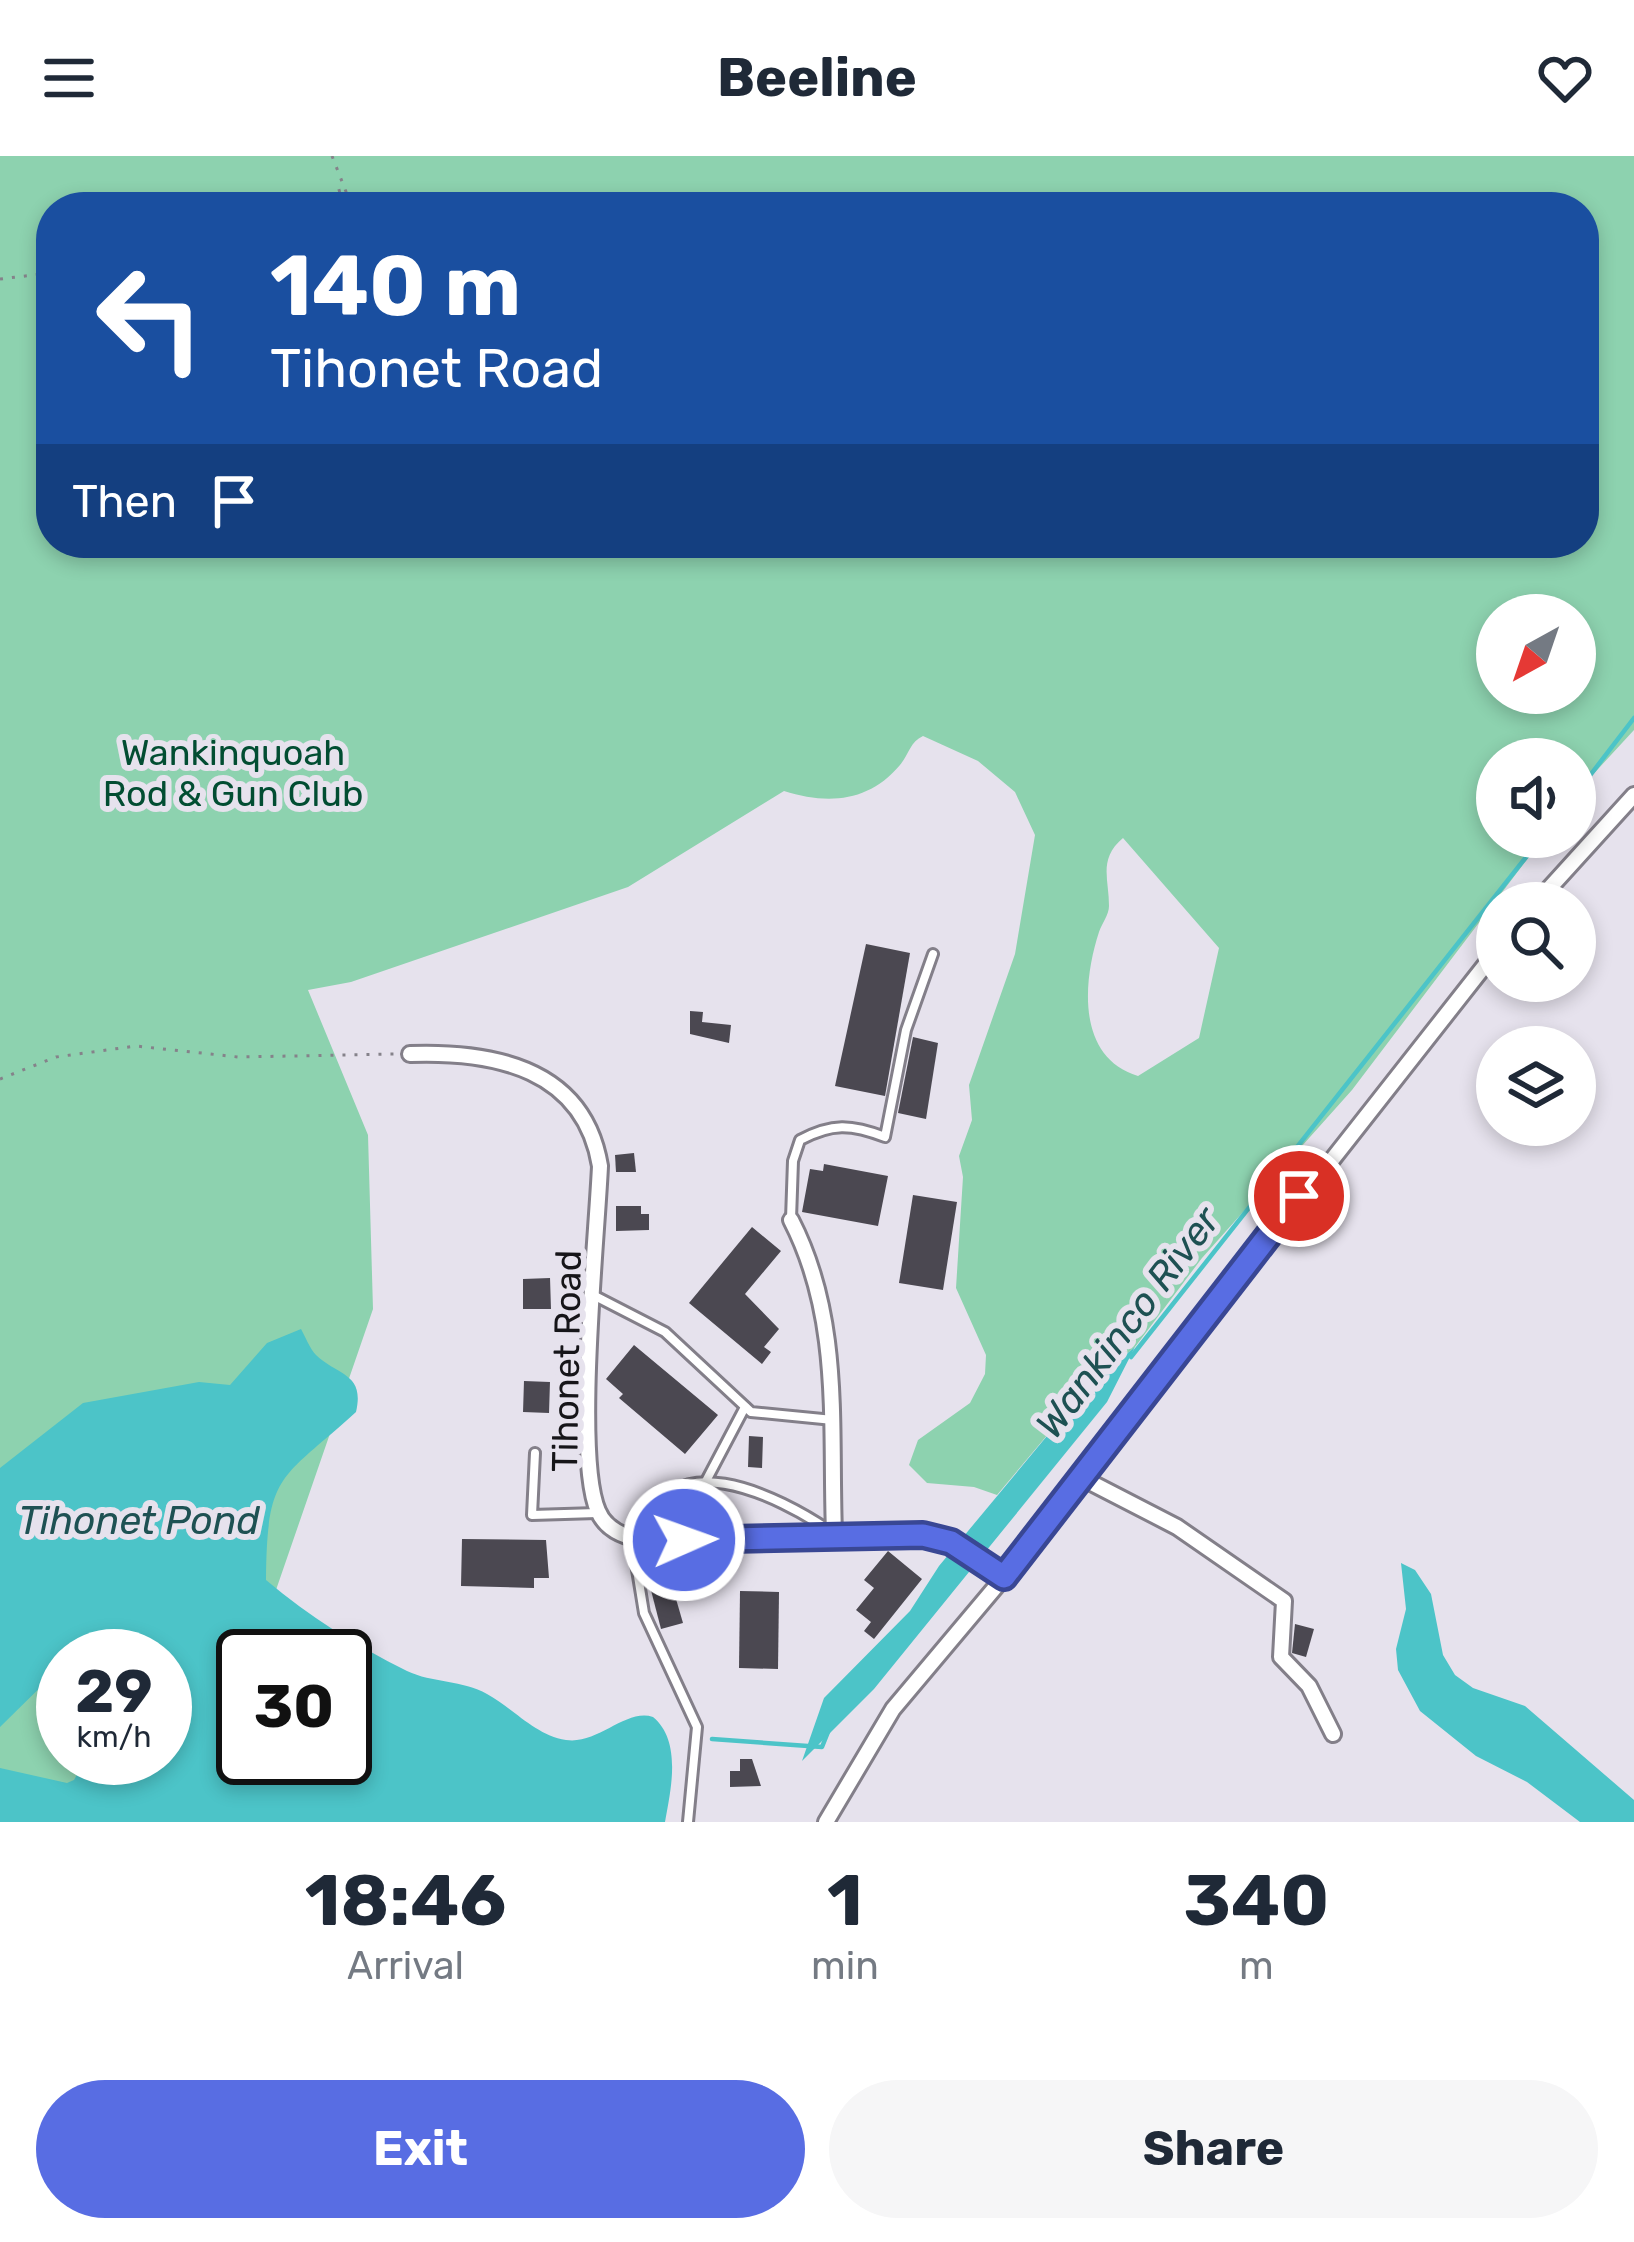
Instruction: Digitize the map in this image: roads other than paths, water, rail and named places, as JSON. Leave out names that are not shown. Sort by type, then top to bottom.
[{"type":"street","points":[[1555,882],[1634,795]]},
{"type":"street","points":[[826,1822],[893,1709],[1004,1577],[1476,977]]},
{"type":"street","name":"Tihonet Road","points":[[410,1054],[469,1054],[516,1064],[544,1077],[574,1103],[591,1131],[600,1166],[590,1440],[599,1513],[638,1540]]},
{"type":"street","points":[[791,1220],[814,1268],[822,1301],[833,1420],[834,1533]]},
{"type":"street","points":[[1080,1477],[1177,1527],[1284,1601],[1281,1657],[1309,1686],[1333,1734]]},
{"type":"street","points":[[638,1540],[923,1535],[951,1542],[1004,1577]]},
{"type":"lane","points":[[791,1220],[793,1161],[800,1140],[826,1126],[855,1125],[885,1137],[906,1030],[933,954]]},
{"type":"lane","points":[[595,1296],[665,1332],[751,1412],[833,1420]]},
{"type":"lane","points":[[706,1481],[745,1407]]},
{"type":"lane","points":[[535,1454],[532,1515],[599,1513]]},
{"type":"lane","points":[[688,1822],[697,1727],[644,1613],[638,1540],[656,1503],[674,1490],[706,1481],[781,1500],[834,1533]]},
{"type":"water","name":"Tihonet Pond","points":[[301,1329],[316,1355],[353,1382],[358,1399],[356,1412],[283,1481],[270,1518],[267,1545],[266,1580],[333,1629],[216,1629],[216,1785],[372,1785],[372,1652],[417,1675],[478,1689],[534,1727],[566,1740],[589,1737],[633,1718],[653,1717],[671,1752],[665,1822],[0,1822],[0,1768],[36,1776],[36,1785],[192,1785],[192,1629],[36,1629],[36,1692],[0,1727],[0,1468],[83,1403],[199,1382],[230,1385],[267,1343]]},
{"type":"water","points":[[1135,1347],[1107,1402],[874,1689],[802,1761],[824,1698],[910,1611],[939,1566],[1091,1383]]},
{"type":"water","points":[[1401,1563],[1415,1570],[1431,1594],[1443,1655],[1455,1675],[1473,1688],[1525,1706],[1634,1800],[1634,1822],[1580,1822],[1527,1782],[1476,1756],[1420,1711],[1398,1670],[1396,1649],[1406,1609]]},
{"type":"waterway","name":"Wankinco River","points":[[1596,768],[1634,718]]},
{"type":"waterway","name":"Wankinco River","points":[[1131,1357],[1525,858]]},
{"type":"waterway","name":"Wankinco River","points":[[712,1739],[822,1747],[828,1732]]},
{"type":"park label","name":"Wankinquoah Rod & Gun Club","points":[[233,772]]}]
